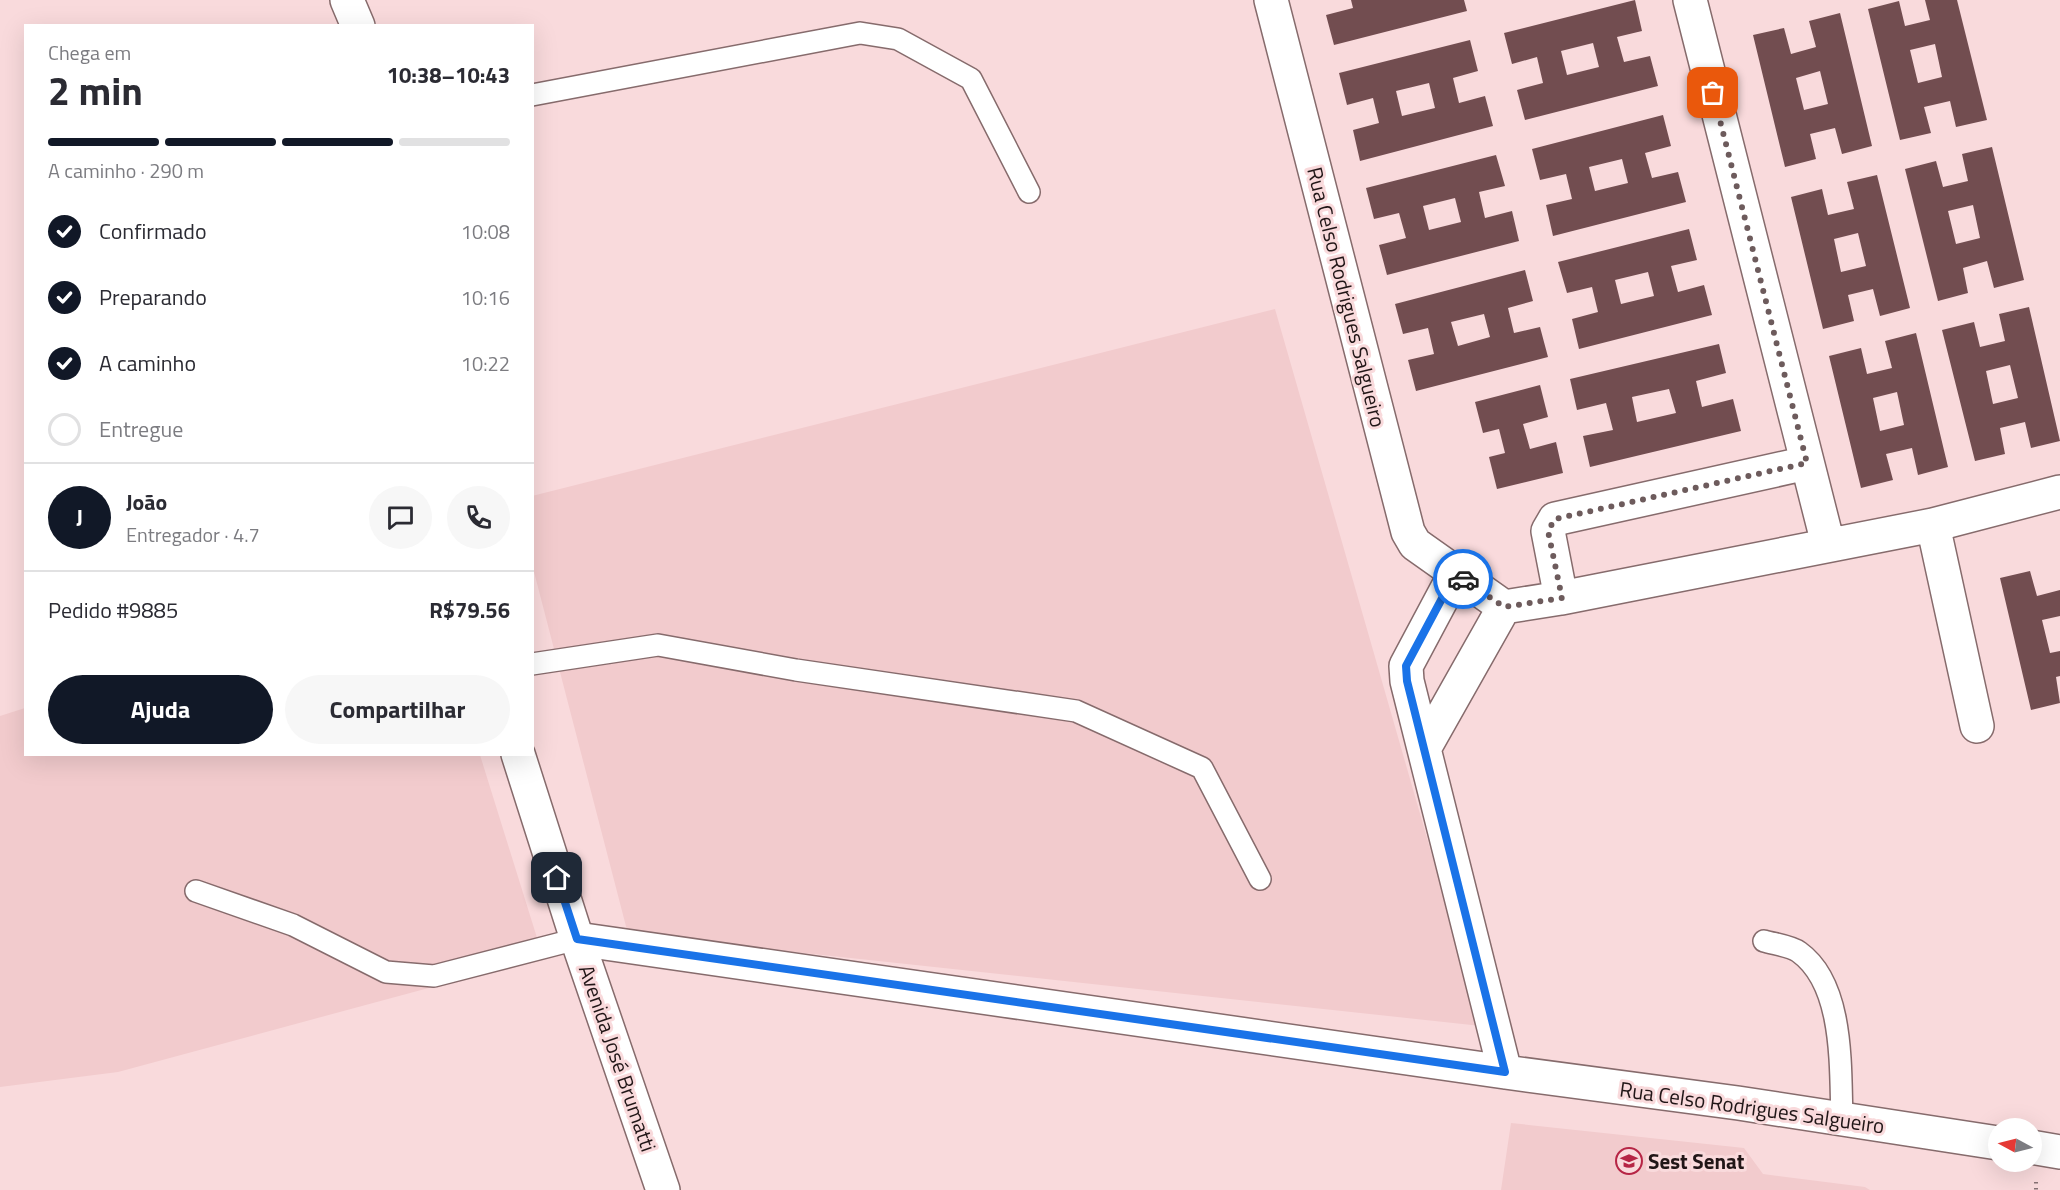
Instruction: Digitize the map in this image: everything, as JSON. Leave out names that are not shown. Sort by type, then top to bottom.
[{"type":"street","points":[[347,0],[357,24]]},
{"type":"street","name":"Rua Celso Rodrigues Salgueiro","points":[[1271,0],[1408,532],[1415,544],[1504,607]]},
{"type":"street","points":[[1690,0],[1828,544]]},
{"type":"street","points":[[1562,598],[1548,531],[1555,519],[1807,463]]},
{"type":"street","points":[[1425,747],[1504,607],[1562,598],[1933,525],[2060,492]]},
{"type":"street","points":[[1933,525],[1977,726]]},
{"type":"street","points":[[1455,574],[1406,666],[1407,681],[1505,1072]]},
{"type":"street","name":"Avenida José Brumatti","points":[[519,756],[577,939],[663,1190]]},
{"type":"street","name":"Rua Celso Rodrigues Salgueiro","points":[[577,939],[1505,1072],[1738,1103],[1988,1142]]},
{"type":"street","points":[[2042,1150],[2060,1152]]},
{"type":"lane","points":[[534,95],[860,33],[898,39],[971,79],[1029,192]]},
{"type":"lane","points":[[534,664],[658,645],[796,670],[1076,711],[1202,768],[1260,879]]},
{"type":"lane","points":[[196,891],[293,925],[386,972],[434,976],[577,939]]},
{"type":"lane","points":[[1764,941],[1799,951],[1825,981],[1839,1040],[1842,1120]]},
{"type":"shaded area","points":[[1275,309],[1481,1026],[628,934],[534,572],[534,495]]},
{"type":"shaded area","points":[[24,708],[24,756],[480,756],[543,957],[118,1072],[0,1087],[0,716]]},
{"type":"shaded area","name":"Sest Senat","points":[[1511,1123],[1744,1148],[1763,1174],[1865,1187],[1870,1190],[1501,1190]]},
{"type":"building","points":[[1351,0],[1464,0],[1467,11],[1334,45],[1326,15],[1353,8]]},
{"type":"building","points":[[1635,0],[1642,31],[1617,37],[1624,62],[1650,56],[1658,86],[1525,120],[1517,90],[1543,83],[1537,57],[1512,64],[1504,33]],"holes":[[[1593,43],[1599,67],[1567,75],[1561,51]]]},
{"type":"building","points":[[1925,0],[1957,0],[1987,120],[1956,127],[1950,101],[1924,107],[1931,133],[1900,140],[1868,9],[1899,1],[1905,26],[1930,20]],"holes":[[[1935,44],[1942,77],[1918,83],[1910,50]]]},
{"type":"building","points":[[1840,13],[1872,146],[1842,154],[1835,128],[1810,134],[1816,159],[1785,167],[1753,35],[1784,28],[1791,54],[1816,47],[1809,21]],"holes":[[[1820,71],[1828,104],[1804,110],[1796,78]]]},
{"type":"building","points":[[1470,40],[1478,71],[1453,78],[1459,103],[1485,96],[1493,126],[1360,161],[1353,130],[1379,123],[1373,98],[1347,105],[1339,73]],"holes":[[[1429,83],[1435,108],[1402,116],[1396,91]]]},
{"type":"building","points":[[1663,115],[1671,146],[1645,153],[1652,178],[1678,172],[1686,202],[1553,236],[1546,205],[1572,199],[1566,174],[1540,180],[1532,149]],"holes":[[[1622,159],[1628,183],[1595,191],[1589,167]]]},
{"type":"building","points":[[1992,147],[2024,280],[1994,288],[1987,261],[1963,268],[1968,293],[1938,301],[1905,169],[1936,161],[1943,187],[1968,181],[1962,154]],"holes":[[[1973,205],[1980,238],[1956,244],[1948,211]]]},
{"type":"building","points":[[1496,155],[1505,186],[1479,192],[1485,218],[1512,211],[1519,241],[1387,275],[1379,245],[1406,238],[1399,213],[1374,219],[1366,188]],"holes":[[[1455,198],[1461,222],[1429,230],[1423,206]]]},
{"type":"building","points":[[1877,175],[1910,308],[1880,316],[1873,289],[1848,295],[1854,321],[1823,329],[1791,197],[1822,189],[1828,215],[1854,209],[1847,182]],"holes":[[[1858,233],[1866,266],[1841,272],[1834,239]]]},
{"type":"building","points":[[1689,229],[1697,260],[1671,266],[1678,292],[1704,285],[1712,315],[1579,349],[1572,319],[1598,312],[1592,287],[1567,293],[1558,262]],"holes":[[[1648,272],[1654,296],[1621,304],[1615,280]]]},
{"type":"building","points":[[1525,270],[1533,301],[1508,308],[1514,333],[1540,327],[1548,357],[1416,391],[1408,360],[1434,354],[1428,328],[1403,334],[1395,304]],"holes":[[[1484,314],[1490,337],[1458,346],[1451,322]]]},
{"type":"building","points":[[2029,307],[2060,441],[2031,448],[2025,422],[2000,428],[2005,454],[1975,461],[1942,330],[1974,322],[1980,347],[2005,341],[1999,314]],"holes":[[[2010,365],[2018,398],[1993,404],[1986,371]]]},
{"type":"building","points":[[1916,333],[1948,467],[1918,475],[1912,448],[1886,454],[1893,480],[1861,488],[1829,356],[1861,348],[1867,374],[1892,368],[1885,341]],"holes":[[[1897,392],[1904,425],[1880,431],[1873,398]]]},
{"type":"building","points":[[1719,344],[1726,373],[1696,381],[1702,407],[1733,399],[1741,431],[1590,467],[1583,436],[1613,430],[1606,403],[1577,410],[1570,379]],"holes":[[[1669,389],[1676,413],[1637,422],[1632,397]]]},
{"type":"building","points":[[1540,385],[1548,417],[1523,424],[1530,449],[1556,442],[1563,473],[1497,489],[1489,457],[1505,453],[1499,429],[1483,433],[1475,402]]},
{"type":"building","points":[[2030,571],[2037,596],[2060,590],[2060,616],[2042,620],[2050,653],[2060,651],[2060,676],[2056,677],[2060,703],[2031,710],[2000,578]]},
{"type":"way so far","points":[[1463,579],[1504,607],[1562,598],[1548,531],[1555,519],[1807,463],[1713,93]]},
{"type":"place","name":"Sest Senat","points":[[1629,1161]]},
{"type":"route","points":[[557,878],[577,939],[1505,1072],[1407,681],[1406,666],[1427,624],[1455,574],[1463,579]]}]
